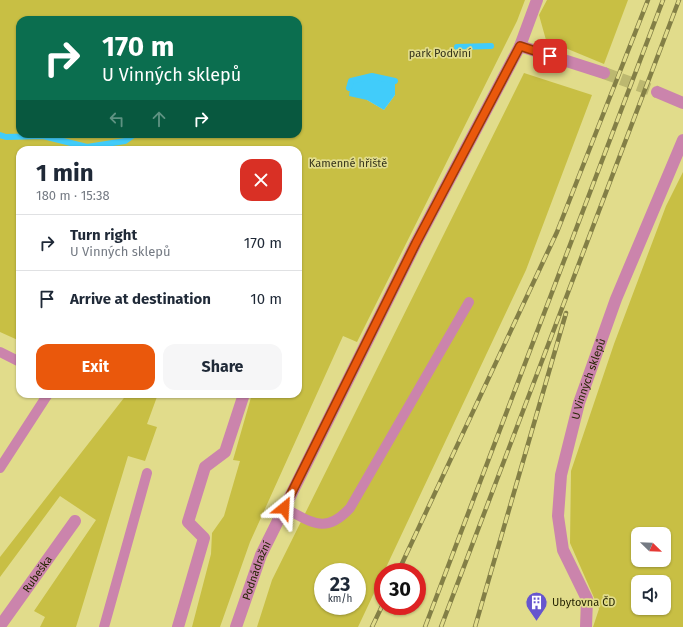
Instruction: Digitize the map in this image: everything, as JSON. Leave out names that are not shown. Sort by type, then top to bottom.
[{"type":"street","name":"Podnádražní","points":[[236,627],[261,555],[416,243],[520,46],[537,0]]},
{"type":"street","points":[[520,46],[604,73]]},
{"type":"street","points":[[657,92],[683,103]]},
{"type":"street","name":"U Vinných sklepů","points":[[586,627],[587,598],[563,550],[558,516],[562,475],[579,403],[616,299],[683,140]]},
{"type":"street","points":[[178,627],[204,538],[188,522],[205,467],[225,452],[243,398]]},
{"type":"street","name":"Rubeška","points":[[0,626],[75,522]]},
{"type":"lane","points":[[284,508],[314,523],[326,525],[340,519],[350,508],[469,302]]},
{"type":"lane","points":[[0,352],[16,360]]},
{"type":"lane","points":[[0,468],[45,398]]},
{"type":"lane","points":[[104,627],[147,473]]},
{"type":"green space","name":"park Podviní","points":[[0,0],[525,0],[517,21],[357,342],[343,336],[250,542],[220,627],[192,627],[211,554],[212,533],[224,516],[240,461],[233,460],[251,398],[302,398],[302,146],[16,146],[16,339],[0,332]],"holes":[[[395,95],[384,110],[367,100]]]},
{"type":"green space","points":[[547,0],[628,0],[604,64],[546,40],[539,15]]},
{"type":"green space","points":[[524,73],[592,95],[526,270],[388,563],[374,563],[374,593],[366,610],[366,563],[314,563],[314,615],[364,615],[358,627],[257,627],[272,580]]},
{"type":"green space","points":[[683,172],[683,627],[593,627],[599,609],[570,543],[571,471],[614,344],[666,206]]},
{"type":"green space","points":[[124,398],[157,398],[147,424],[157,427],[145,461],[128,456],[76,627],[40,627],[45,617],[34,611],[96,520],[60,496],[0,577],[0,557]]},
{"type":"water","points":[[372,76],[395,81],[395,95],[384,110],[367,100],[349,96],[351,81]]},
{"type":"waterway","points":[[457,47],[491,46]]},
{"type":"waterway","points":[[349,88],[351,81],[372,76],[395,81]]},
{"type":"waterway","points":[[0,135],[6,137],[16,137]]},
{"type":"waterway","points":[[51,138],[83,146]]},
{"type":"waterway","points":[[93,146],[125,141],[129,138]]},
{"type":"tunnel","points":[[604,73],[657,92]]},
{"type":"railway","points":[[402,563],[557,232],[648,0]]},
{"type":"railway","points":[[425,627],[663,0]]},
{"type":"railway","points":[[441,627],[679,0]]},
{"type":"railway","points":[[475,627],[566,313]]},
{"type":"railway","points":[[372,627],[378,615]]},
{"type":"place","name":"Ubytovna ČD","points":[[537,622]]},
{"type":"route","points":[[284,508],[416,243],[520,46],[550,56]]},
{"type":"park label","name":"Kamenné hřiště","points":[[348,163]]}]
